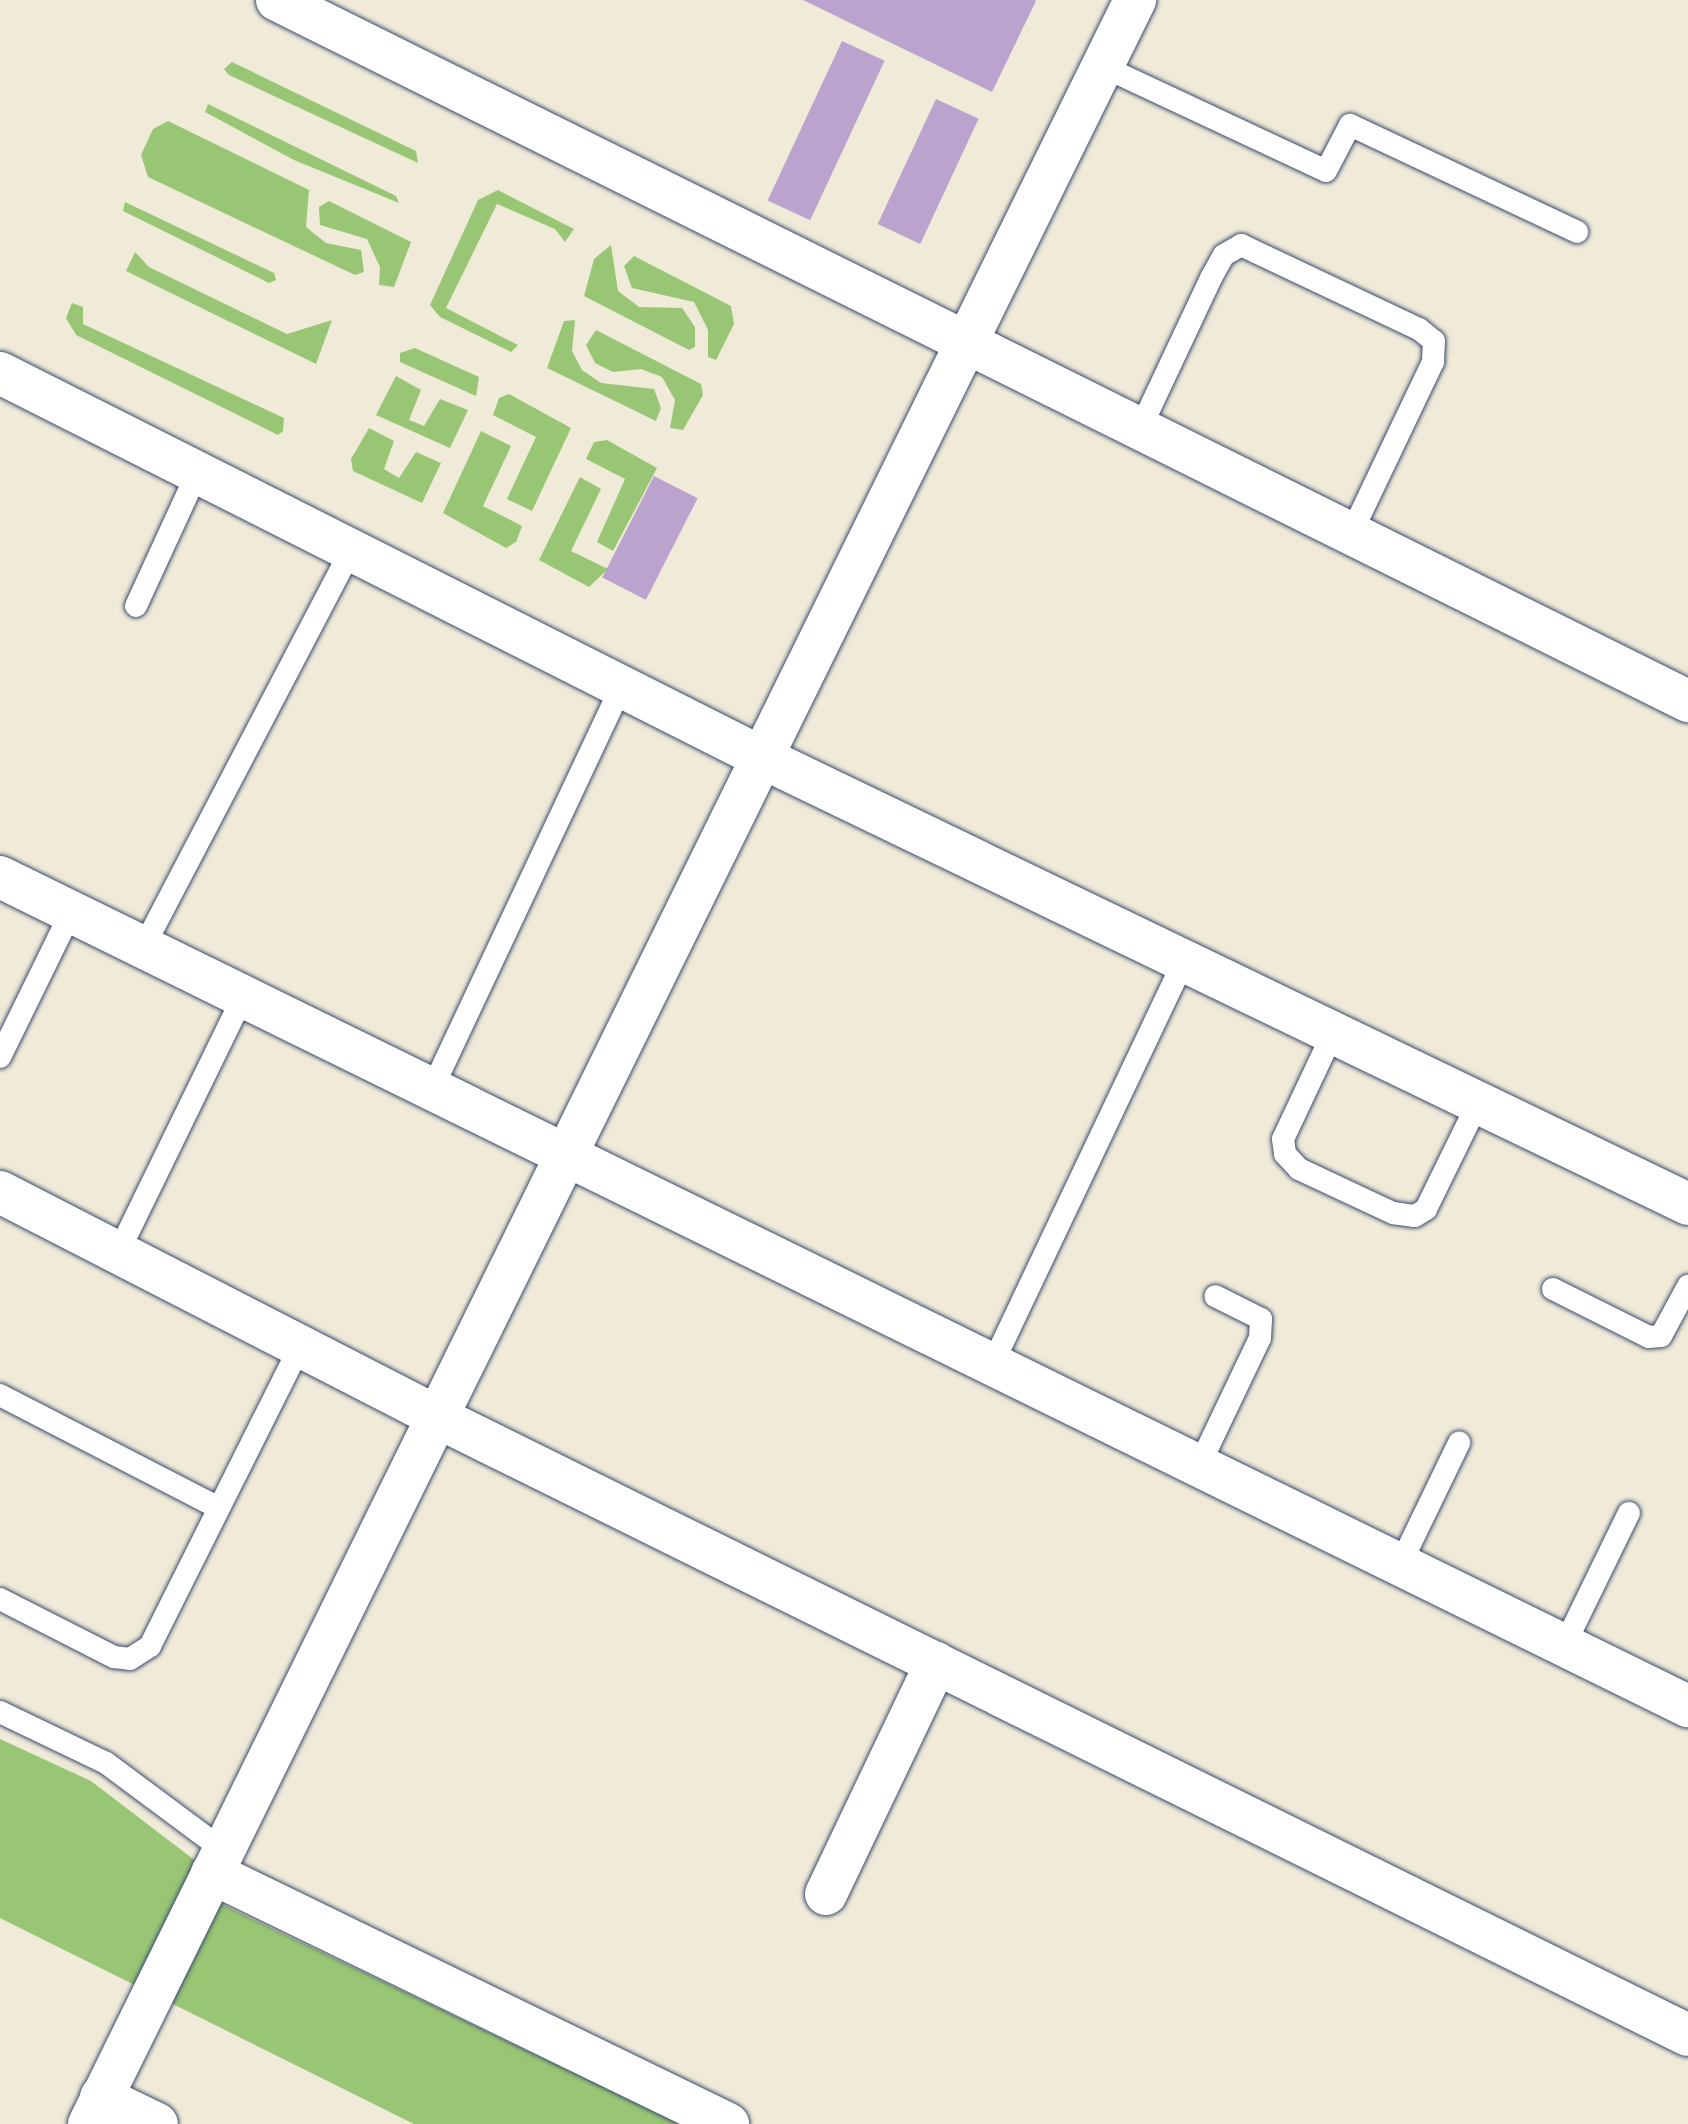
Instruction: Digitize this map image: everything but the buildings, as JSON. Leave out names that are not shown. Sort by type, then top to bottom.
[{"type":"street","points":[[277,0],[1688,701]]},
{"type":"street","points":[[158,2124],[95,2111],[1135,0]]},
{"type":"street","points":[[0,374],[352,547],[762,757],[1688,1204]]},
{"type":"street","points":[[0,877],[1688,1706]]},
{"type":"street","points":[[0,1192],[437,1417],[1688,2035]]},
{"type":"street","points":[[826,1894],[936,1663]]},
{"type":"street","points":[[218,1862],[728,2124]]},
{"type":"lane","points":[[1102,66],[1326,171],[1350,126],[1576,232]]},
{"type":"lane","points":[[1140,430],[1211,278],[1224,255],[1241,245],[1419,329],[1434,342],[1433,362],[1351,534]]},
{"type":"lane","points":[[136,606],[198,471]]},
{"type":"lane","points":[[143,948],[352,547]]},
{"type":"lane","points":[[432,1089],[622,686]]},
{"type":"lane","points":[[0,1057],[71,912]]},
{"type":"lane","points":[[992,1365],[1184,961]]},
{"type":"lane","points":[[118,1253],[243,996]]},
{"type":"lane","points":[[1332,1035],[1283,1139],[1285,1154],[1300,1169],[1393,1213],[1415,1216],[1426,1209],[1477,1105]]},
{"type":"lane","points":[[1553,1289],[1649,1337],[1661,1336],[1688,1286]]},
{"type":"lane","points":[[1199,1466],[1260,1338],[1261,1319],[1216,1296]]},
{"type":"lane","points":[[0,1600],[130,1659],[150,1646],[300,1346]]},
{"type":"lane","points":[[0,1396],[219,1508]]},
{"type":"lane","points":[[1400,1565],[1459,1443]]},
{"type":"lane","points":[[1564,1646],[1629,1513]]},
{"type":"lane","points":[[0,1712],[106,1762],[218,1862]]},
{"type":"green space","points":[[232,62],[416,151],[418,163],[229,75],[224,69]]},
{"type":"green space","points":[[208,104],[396,196],[399,203],[294,160],[205,112]]},
{"type":"green space","points":[[168,121],[309,190],[306,227],[326,243],[361,250],[364,272],[355,275],[148,177],[141,155],[153,129]]},
{"type":"green space","points":[[498,190],[574,229],[565,242],[555,229],[497,204],[446,308],[518,345],[511,352],[440,317],[430,305],[478,200]]},
{"type":"green space","points":[[329,201],[411,242],[394,287],[379,285],[380,267],[367,239],[320,225],[319,207]]},
{"type":"green space","points":[[125,202],[274,273],[276,280],[269,283],[123,211]]},
{"type":"green space","points":[[611,245],[618,291],[639,307],[682,308],[695,327],[695,347],[689,350],[584,296],[594,259]]},
{"type":"green space","points":[[135,252],[149,267],[287,334],[332,320],[316,364],[126,271]]},
{"type":"green space","points":[[634,256],[731,306],[734,324],[716,360],[708,357],[708,330],[694,302],[632,288],[624,266]]},
{"type":"green space","points":[[72,303],[83,307],[83,324],[284,418],[283,431],[278,435],[76,335],[66,318]]},
{"type":"green space","points":[[575,320],[572,351],[582,370],[601,383],[654,389],[661,408],[656,421],[547,368],[564,321]]},
{"type":"green space","points":[[596,330],[701,384],[703,395],[683,430],[670,428],[675,400],[662,377],[641,369],[613,372],[595,363],[586,345]]},
{"type":"green space","points":[[415,348],[479,377],[476,396],[400,362],[400,353]]},
{"type":"green space","points":[[396,376],[421,390],[409,420],[424,426],[440,399],[468,410],[450,448],[376,415]]},
{"type":"green space","points":[[509,394],[571,428],[532,511],[507,499],[536,437],[493,415],[499,398]]},
{"type":"green space","points":[[369,428],[394,441],[384,469],[399,478],[416,452],[441,463],[422,503],[353,471],[351,459]]},
{"type":"green space","points":[[481,431],[511,446],[483,506],[522,526],[516,542],[506,548],[443,513]]},
{"type":"green space","points":[[607,440],[657,468],[613,551],[597,542],[625,479],[586,459],[594,442]]},
{"type":"green space","points":[[580,477],[601,489],[571,551],[608,569],[589,587],[539,560]]},
{"type":"green space","points":[[0,1739],[91,1781],[197,1862],[217,1902],[680,2124],[414,2124],[0,1918]]}]
